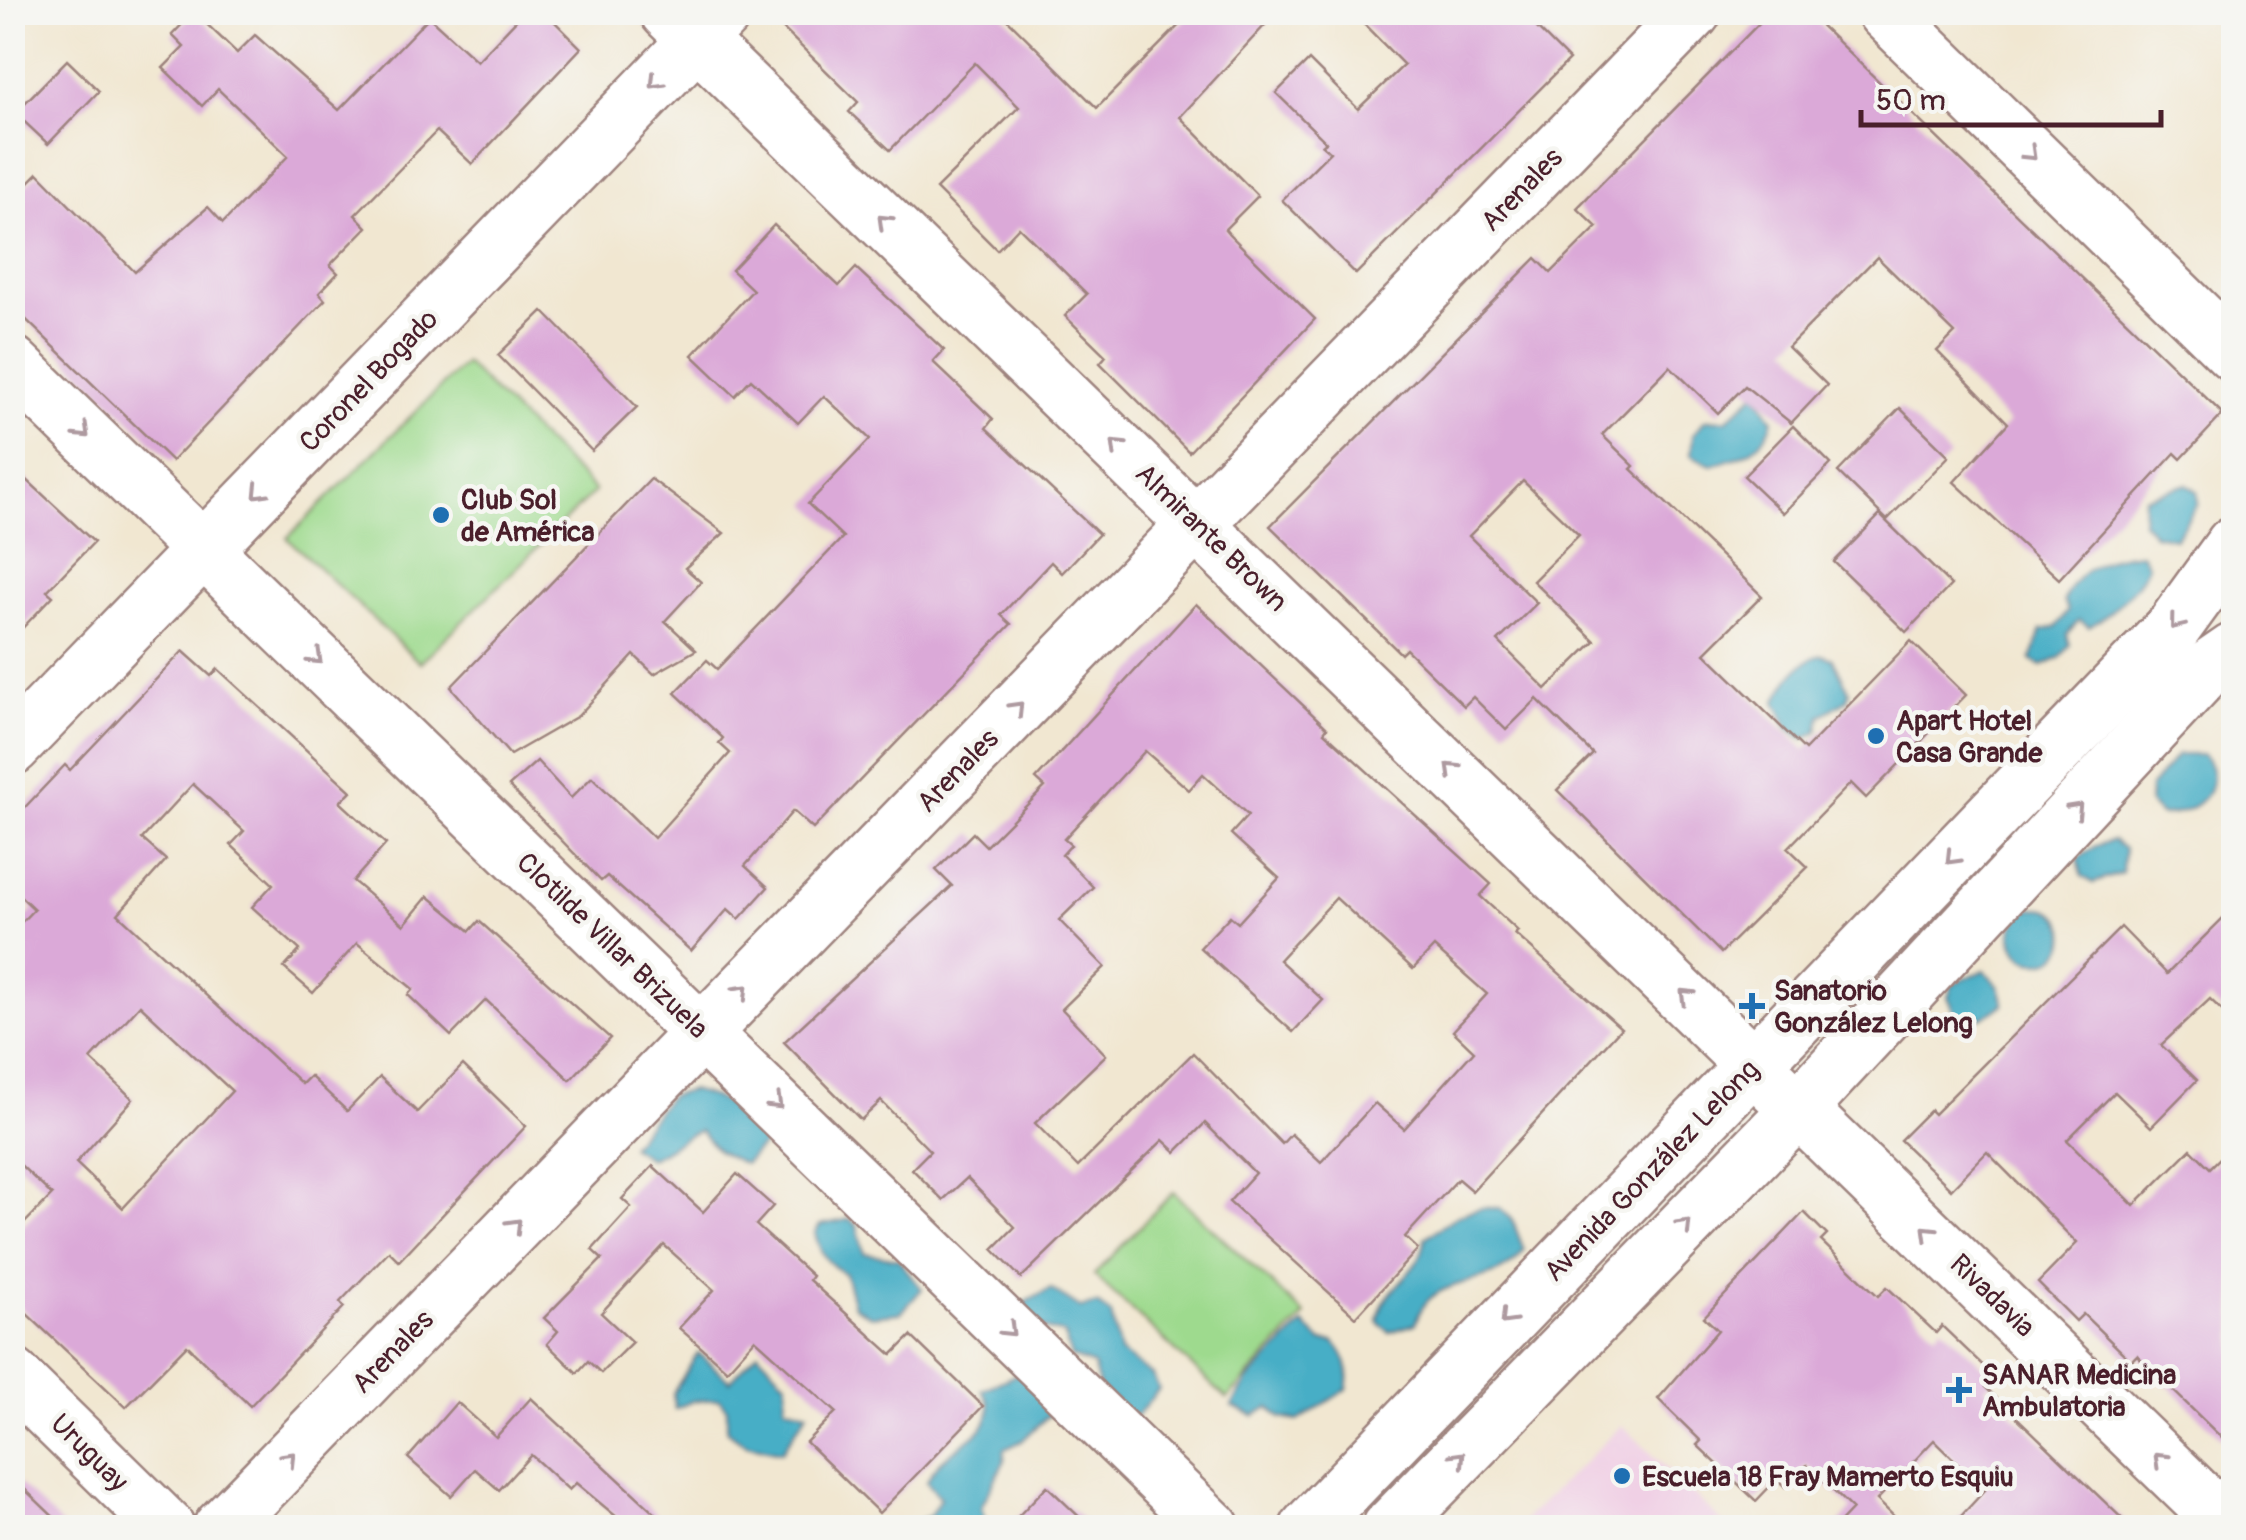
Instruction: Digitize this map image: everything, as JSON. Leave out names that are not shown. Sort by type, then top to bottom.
[{"type":"street","name":"Arenales","points":[[221,1528],[1693,12]]},
{"type":"street","points":[[1885,12],[2234,352]]},
{"type":"street","name":"Almirante Brown","points":[[696,22],[1197,524],[1756,1063]]},
{"type":"street","name":"Coronel Bogado","points":[[12,747],[204,549],[696,22]]},
{"type":"street","name":"Clotilde Villar Brizuela","points":[[12,364],[1212,1528]]},
{"type":"street","name":"Avenida González Lelong","points":[[1308,1528],[2173,628],[2234,544]]},
{"type":"street","points":[[1390,1528],[1800,1106],[2205,671],[2234,652]]},
{"type":"street","points":[[2137,665],[2178,700]]},
{"type":"street","name":"Rivadavia","points":[[1756,1063],[2230,1528]]},
{"type":"street","name":"Uruguay","points":[[12,1376],[166,1528]]},
{"type":"shaded area","name":"Escuela 18 Fray Mamerto Esquiu","points":[[1622,1425],[1727,1527],[1517,1527]]},
{"type":"green space","name":"Club Sol de América","points":[[465,363],[595,491],[420,663],[287,538]]},
{"type":"green space","points":[[1173,1192],[1305,1315],[1227,1399],[1094,1275]]},
{"type":"water","points":[[1756,393],[1773,420],[1757,446],[1741,456],[1711,465],[1691,455],[1693,435],[1705,420],[1727,419]]},
{"type":"water","points":[[2187,484],[2197,491],[2198,504],[2175,538],[2154,534],[2143,522],[2144,498]]},
{"type":"water","points":[[2141,553],[2148,565],[2123,600],[2089,627],[2079,620],[2067,635],[2070,645],[2060,658],[2042,666],[2031,660],[2042,630],[2056,627],[2068,611],[2064,601],[2084,572],[2117,557]]},
{"type":"water","points":[[1822,655],[1833,659],[1849,691],[1847,700],[1821,716],[1818,732],[1804,739],[1790,730],[1776,702],[1800,667]]},
{"type":"water","points":[[2177,755],[2203,755],[2210,767],[2210,789],[2185,811],[2160,815],[2149,804],[2150,787]]},
{"type":"water","points":[[2113,840],[2124,849],[2122,873],[2093,883],[2082,876],[2078,859],[2095,846]]},
{"type":"water","points":[[2039,908],[2058,916],[2066,935],[2058,954],[2039,962],[2020,954],[2012,935],[2020,916]]},
{"type":"water","points":[[1984,970],[1999,986],[2004,1004],[1982,1018],[1957,1017],[1948,997],[1952,985]]},
{"type":"water","points":[[691,1090],[725,1102],[757,1124],[765,1143],[744,1164],[718,1151],[700,1131],[649,1158],[630,1146],[669,1096]]},
{"type":"water","points":[[1481,1208],[1500,1208],[1512,1219],[1524,1250],[1497,1273],[1435,1295],[1423,1306],[1415,1324],[1390,1332],[1378,1322],[1381,1310],[1417,1261],[1425,1238],[1458,1215]]},
{"type":"water","points":[[850,1219],[857,1226],[864,1253],[898,1259],[922,1289],[901,1313],[871,1316],[854,1306],[845,1274],[822,1252],[815,1233],[820,1225]]},
{"type":"water","points":[[1051,1289],[1080,1308],[1097,1304],[1111,1314],[1120,1352],[1152,1375],[1159,1389],[1137,1416],[1123,1414],[1100,1389],[1093,1365],[1071,1357],[1064,1334],[1029,1325],[1014,1308]]},
{"type":"water","points":[[1303,1324],[1321,1341],[1334,1342],[1342,1353],[1348,1369],[1347,1389],[1298,1421],[1281,1418],[1269,1407],[1254,1416],[1232,1406],[1248,1380]]},
{"type":"water","points":[[758,1352],[787,1383],[785,1406],[808,1412],[781,1452],[746,1444],[727,1431],[727,1409],[719,1399],[692,1401],[675,1409],[673,1393],[698,1353],[730,1381]]},
{"type":"water","points":[[1022,1372],[1050,1394],[1049,1415],[1022,1441],[1005,1449],[1004,1462],[981,1507],[987,1527],[901,1528],[930,1516],[940,1498],[927,1482],[946,1458],[982,1428],[989,1404],[982,1390]]},
{"type":"building","points":[[194,12],[237,53],[255,35],[339,110],[429,17],[477,61],[524,12],[545,12],[581,48],[472,164],[437,131],[355,215],[367,227],[330,265],[338,273],[319,293],[325,300],[172,461],[12,306],[12,199],[38,173],[135,272],[208,207],[223,223],[288,156],[218,89],[202,106],[163,68],[184,47],[172,35]]},
{"type":"building","points":[[766,12],[1000,12],[1097,108],[1192,12],[1277,12],[1180,117],[1258,196],[1225,229],[1315,319],[1189,452],[1100,363],[1106,356],[1065,316],[1087,294],[1019,227],[997,250],[936,189],[1019,107],[975,63],[890,150],[849,112],[858,102]]},
{"type":"building","points":[[1352,12],[1521,12],[1569,60],[1356,274],[1282,200],[1330,152],[1322,145],[1326,142],[1276,93],[1309,60],[1358,109],[1404,65]]},
{"type":"building","points":[[1770,12],[1807,12],[2223,414],[2181,459],[2175,453],[2059,579],[1954,482],[2008,423],[1937,351],[1955,333],[1877,257],[1788,347],[1827,385],[1791,423],[1745,386],[1718,413],[1670,366],[1602,435],[1634,466],[1631,469],[1762,596],[1705,653],[1805,750],[1911,641],[1966,695],[1866,798],[1851,783],[1788,848],[1808,867],[1721,953],[1557,790],[1593,754],[1537,699],[1506,730],[1473,697],[1464,706],[1406,649],[1401,654],[1270,526],[1536,258],[1551,273],[1597,227],[1577,208]],"holes":[[[1523,481],[1579,535],[1533,581],[1595,641],[1546,689],[1498,641],[1537,603],[1469,536]]]},
{"type":"building","points":[[67,60],[99,91],[48,144],[15,113]]},
{"type":"building","points":[[774,225],[839,286],[856,268],[944,350],[933,362],[993,419],[986,428],[1099,534],[1062,573],[1051,562],[1001,615],[1011,624],[813,829],[793,811],[745,866],[768,887],[739,919],[728,909],[691,951],[607,876],[601,881],[509,786],[537,761],[571,798],[592,777],[654,838],[730,753],[719,743],[723,738],[675,693],[707,660],[717,669],[843,537],[808,504],[870,439],[824,396],[798,423],[751,379],[735,396],[692,355],[753,290],[732,270]]},
{"type":"building","points":[[543,311],[637,407],[592,451],[498,355]]},
{"type":"building","points":[[1900,408],[1949,456],[1887,520],[1838,472]]},
{"type":"building","points":[[1793,426],[1831,464],[1783,513],[1744,476]]},
{"type":"building","points":[[12,466],[94,542],[47,591],[53,596],[12,639]]},
{"type":"building","points":[[651,479],[724,533],[685,568],[701,582],[665,621],[696,650],[654,674],[634,655],[578,716],[510,755],[451,687]]},
{"type":"building","points":[[1880,515],[1951,585],[1906,632],[1834,562]]},
{"type":"building","points":[[1196,604],[1327,728],[1324,732],[1491,884],[1480,896],[1518,931],[1515,934],[1621,1028],[1472,1191],[1458,1179],[1405,1237],[1418,1249],[1356,1317],[1229,1202],[1255,1173],[1205,1123],[1176,1152],[1163,1140],[1021,1278],[993,1249],[1015,1227],[967,1178],[943,1200],[912,1169],[930,1151],[881,1101],[861,1120],[784,1042],[952,886],[936,870],[973,833],[986,846],[1045,787],[1036,779]],"holes":[[[1145,751],[1189,790],[1203,774],[1248,815],[1231,834],[1279,878],[1238,923],[1230,916],[1200,948],[1293,1032],[1323,1000],[1279,960],[1336,898],[1413,969],[1434,947],[1487,994],[1453,1031],[1474,1051],[1404,1129],[1375,1103],[1321,1162],[1291,1134],[1282,1144],[1193,1053],[1078,1167],[1035,1123],[1106,1055],[1062,1009],[1105,967],[1059,920],[1093,887],[1062,855],[1071,845],[1064,839]]]},
{"type":"building","points":[[183,651],[211,676],[218,669],[351,791],[340,802],[386,844],[353,881],[404,925],[428,896],[470,931],[479,921],[610,1038],[570,1080],[486,1000],[451,1036],[408,995],[413,989],[357,943],[313,993],[284,968],[300,950],[252,907],[273,884],[231,845],[244,831],[193,784],[142,839],[166,860],[118,914],[302,1084],[310,1076],[347,1111],[380,1077],[417,1112],[463,1065],[526,1126],[399,1261],[389,1251],[340,1302],[344,1307],[250,1406],[187,1345],[126,1407],[12,1300],[12,1236],[52,1195],[12,1157],[12,932],[34,909],[12,888],[12,821],[65,765],[70,770]],"holes":[[[140,1005],[232,1091],[123,1208],[76,1163],[133,1099],[91,1059]]]},
{"type":"building","points":[[2234,907],[2234,1022],[2210,999],[2161,1045],[2197,1080],[2151,1127],[2115,1092],[2067,1140],[2134,1206],[2191,1149],[2210,1168],[2234,1144],[2234,1450],[2137,1355],[2131,1361],[2083,1314],[2076,1321],[2038,1283],[2077,1243],[1987,1152],[1951,1189],[1900,1140],[1930,1110],[1934,1114],[2121,927],[2167,974]]},
{"type":"building","points":[[653,1166],[703,1212],[737,1174],[773,1206],[756,1225],[812,1276],[809,1280],[892,1355],[911,1336],[983,1406],[879,1513],[806,1442],[836,1412],[755,1339],[727,1370],[679,1328],[714,1290],[664,1245],[601,1313],[632,1342],[601,1373],[588,1361],[577,1373],[547,1344],[558,1331],[544,1318],[602,1259],[592,1250],[631,1207],[622,1199]]},
{"type":"building","points":[[1804,1212],[1827,1235],[1821,1241],[1878,1296],[1887,1287],[1936,1333],[1942,1326],[1995,1377],[1985,1387],[2132,1528],[1950,1528],[1985,1490],[1934,1440],[1877,1500],[1906,1528],[1834,1528],[1852,1509],[1807,1465],[1785,1487],[1777,1479],[1756,1501],[1697,1445],[1701,1441],[1658,1399],[1718,1330],[1704,1317]]},
{"type":"building","points":[[531,1398],[668,1528],[630,1528],[576,1483],[569,1490],[531,1455],[499,1490],[475,1469],[451,1496],[408,1458],[457,1402],[496,1437]]},
{"type":"building","points":[[12,1477],[65,1528],[12,1528]]},
{"type":"building","points":[[1047,1486],[1091,1528],[1007,1528]]},
{"type":"place","name":"Club Sol de América","points":[[441,515]]},
{"type":"place","name":"Apart Hotel Casa Grande","points":[[1876,736]]},
{"type":"place","name":"Sanatorio González Lelong","points":[[1752,1006]]},
{"type":"place","name":"SANAR Medicina Ambulatoria","points":[[1959,1390]]},
{"type":"place","name":"Escuela 18 Fray Mamerto Esquiu","points":[[1622,1476]]}]
